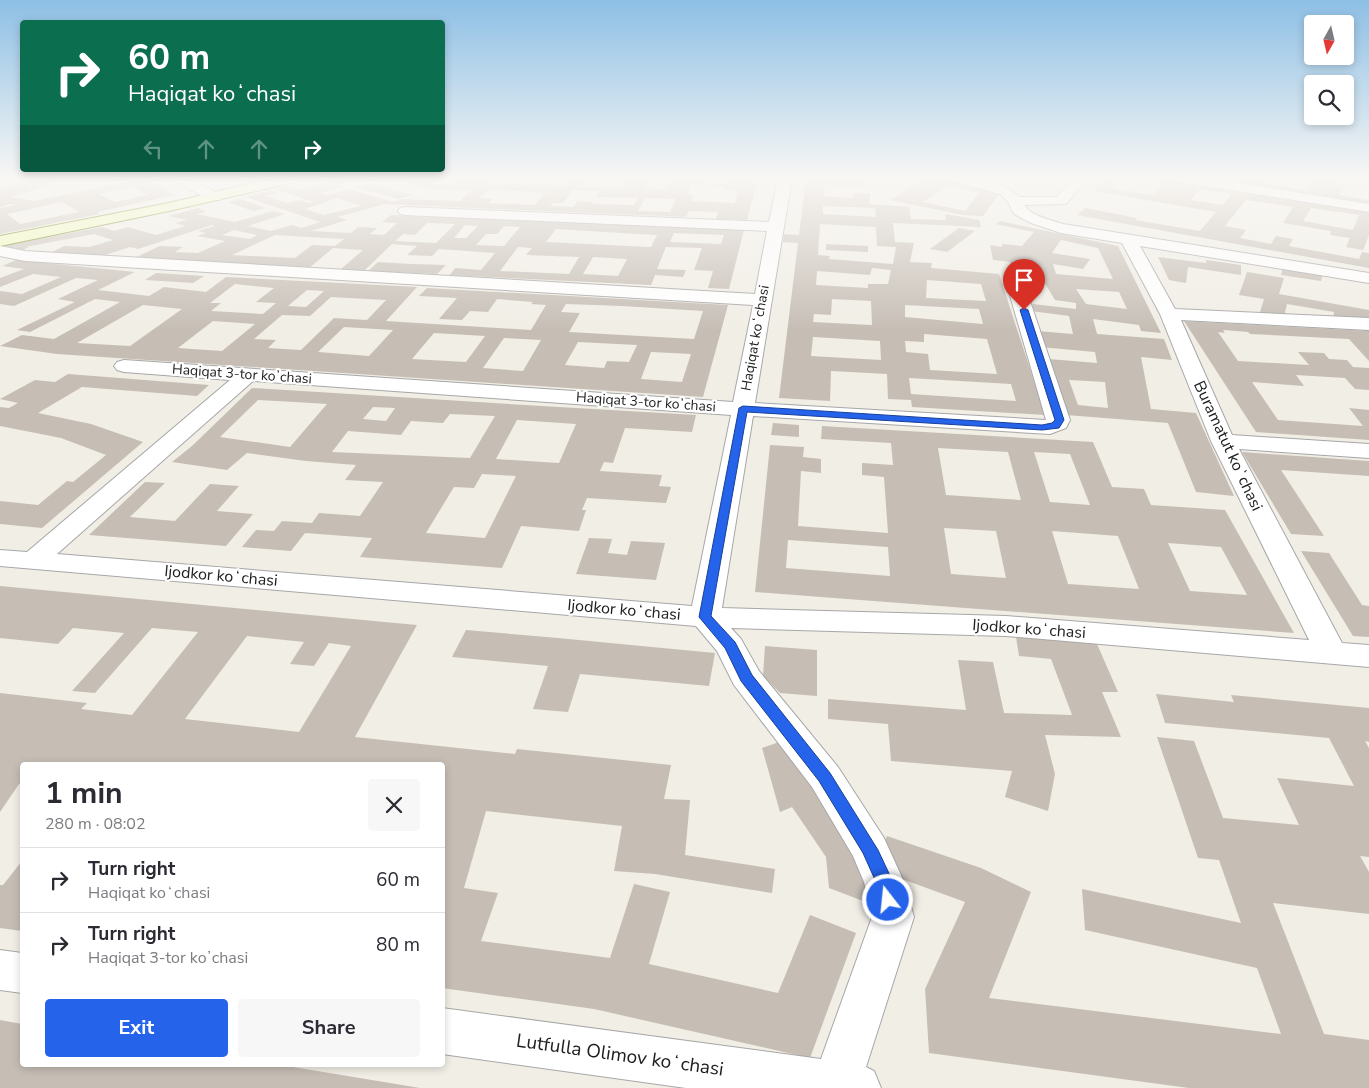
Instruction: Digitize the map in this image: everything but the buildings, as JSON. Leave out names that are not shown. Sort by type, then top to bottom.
[{"type":"main road","points":[[0,241],[60,229]]},
{"type":"street","name":"Haqiqat koʻchasi","points":[[705,617],[776,229]]},
{"type":"street","points":[[1066,229],[1369,278]]},
{"type":"street","name":"Buramatut koʻchasi","points":[[1128,239],[1169,314],[1223,441],[1331,653]]},
{"type":"street","points":[[0,251],[8,254],[52,258],[762,300]]},
{"type":"street","name":"Haqiqat 3-tor koʼchasi","points":[[124,366],[1042,428],[1055,426],[1060,420],[1018,292]]},
{"type":"street","points":[[1169,314],[1369,324]]},
{"type":"street","points":[[33,561],[250,374]]},
{"type":"street","points":[[1223,441],[1369,451]]},
{"type":"street","name":"Ijodkor koʻchasi","points":[[0,558],[705,617],[1006,626],[1369,656]]},
{"type":"street","points":[[705,617],[730,646],[746,677],[825,777],[870,850],[884,882],[893,917],[843,1087]]},
{"type":"street","points":[[0,970],[20,973]]},
{"type":"street","name":"Lutfulla Olimov koʻchasi","points":[[445,1031],[843,1087]]},
{"type":"route","points":[[888,900],[884,882],[870,850],[825,777],[746,677],[730,646],[705,617],[743,408],[1042,428],[1055,426],[1060,420],[1024,310]]}]
